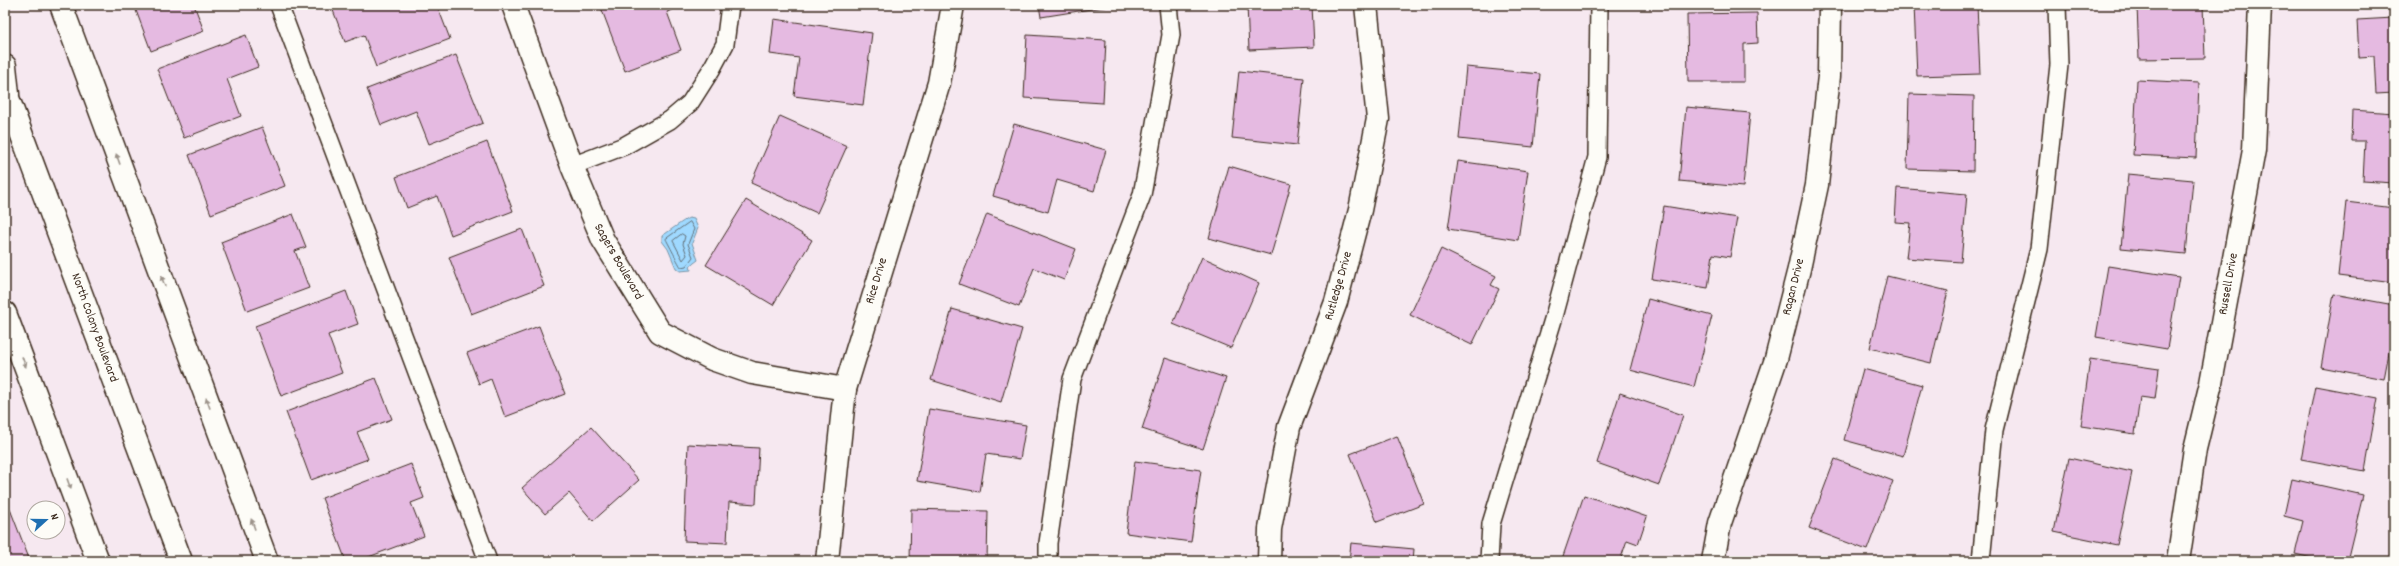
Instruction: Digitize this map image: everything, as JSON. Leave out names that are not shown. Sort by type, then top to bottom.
[{"type":"street","points":[[61,5],[267,561]]},
{"type":"street","name":"Sagers Boulevard","points":[[513,5],[572,166],[603,240],[660,332],[712,359],[752,373],[845,389]]},
{"type":"street","name":"Rice Drive","points":[[827,561],[845,389],[939,82],[953,5]]},
{"type":"street","name":"Rutledge Drive","points":[[1269,561],[1270,529],[1289,427],[1336,302],[1360,210],[1378,119],[1366,5]]},
{"type":"street","name":"Ragan Drive","points":[[1713,561],[1720,523],[1776,359],[1799,269],[1814,200],[1829,76],[1830,5]]},
{"type":"street","name":"Russell Drive","points":[[2178,561],[2195,449],[2211,383],[2254,150],[2260,5]]},
{"type":"street","name":"North Colony Boulevard","points":[[5,66],[6,92],[181,561]]},
{"type":"street","points":[[5,313],[98,561]]},
{"type":"lane","points":[[279,5],[488,561]]},
{"type":"lane","points":[[572,166],[624,146],[670,120],[690,103],[712,70],[725,44],[730,5]]},
{"type":"lane","points":[[1048,561],[1048,543],[1072,380],[1142,195],[1171,35],[1168,5]]},
{"type":"lane","points":[[1489,561],[1491,524],[1555,313],[1597,156],[1599,5]]},
{"type":"lane","points":[[1982,561],[1994,430],[2039,249],[2059,65],[2057,5]]},
{"type":"water","points":[[689,218],[694,219],[698,228],[692,243],[698,260],[690,266],[691,270],[680,271],[676,268],[668,249],[662,241],[662,236]]},
{"type":"building","points":[[134,5],[194,5],[204,31],[151,51]]},
{"type":"building","points":[[331,5],[437,5],[450,39],[376,67],[364,35],[345,42]]},
{"type":"building","points":[[600,5],[685,5],[667,12],[681,50],[625,71]]},
{"type":"building","points":[[1039,5],[1116,5],[1041,17]]},
{"type":"building","points":[[1247,5],[1312,5],[1314,47],[1249,50]]},
{"type":"building","points":[[1914,5],[1977,5],[1980,74],[1917,76]]},
{"type":"building","points":[[2137,5],[2203,5],[2205,58],[2139,59]]},
{"type":"building","points":[[1757,13],[1758,43],[1744,44],[1744,82],[1688,82],[1687,14]]},
{"type":"building","points":[[2394,18],[2394,93],[2376,94],[2374,56],[2359,57],[2357,20]]},
{"type":"building","points":[[774,19],[872,33],[863,105],[794,96],[799,58],[770,54]]},
{"type":"building","points":[[246,35],[258,67],[227,79],[241,116],[184,138],[157,69]]},
{"type":"building","points":[[1027,35],[1106,40],[1103,103],[1024,98]]},
{"type":"building","points":[[456,55],[483,123],[429,144],[416,111],[381,125],[367,89]]},
{"type":"building","points":[[1466,67],[1540,74],[1533,147],[1459,139]]},
{"type":"building","points":[[1239,71],[1304,78],[1297,145],[1232,138]]},
{"type":"building","points":[[2137,80],[2199,83],[2196,158],[2133,155]]},
{"type":"building","points":[[1909,94],[1974,96],[1973,171],[1907,169]]},
{"type":"building","points":[[1686,107],[1750,113],[1743,187],[1679,181]]},
{"type":"building","points":[[2352,110],[2394,113],[2394,183],[2363,181],[2365,141],[2351,141]]},
{"type":"building","points":[[780,116],[847,146],[817,213],[751,183]]},
{"type":"building","points":[[1014,124],[1106,150],[1094,191],[1057,180],[1048,212],[993,196]]},
{"type":"building","points":[[262,127],[285,186],[211,214],[189,155]]},
{"type":"building","points":[[487,142],[513,211],[451,235],[437,196],[407,208],[396,177]]},
{"type":"building","points":[[1458,161],[1528,171],[1518,240],[1448,229]]},
{"type":"building","points":[[1229,166],[1291,184],[1271,255],[1209,238]]},
{"type":"building","points":[[2128,174],[2193,180],[2186,254],[2121,248]]},
{"type":"building","points":[[1897,188],[1967,194],[1961,262],[1906,258],[1910,223],[1895,222]]},
{"type":"building","points":[[746,200],[812,240],[773,305],[706,265]]},
{"type":"building","points":[[2346,202],[2394,208],[2394,283],[2338,276]]},
{"type":"building","points":[[1664,206],[1737,218],[1730,257],[1713,254],[1708,288],[1652,279]]},
{"type":"building","points":[[293,214],[306,247],[295,251],[309,288],[247,311],[221,242]]},
{"type":"building","points":[[987,214],[1076,249],[1064,280],[1034,268],[1019,307],[959,284]]},
{"type":"building","points":[[522,229],[544,286],[471,314],[449,257]]},
{"type":"building","points":[[1441,249],[1496,276],[1491,285],[1499,289],[1472,345],[1410,315]]},
{"type":"building","points":[[1202,257],[1259,283],[1231,348],[1173,324]]},
{"type":"building","points":[[2108,266],[2179,277],[2167,349],[2096,337]]},
{"type":"building","points":[[1887,276],[1948,291],[1931,363],[1870,348]]},
{"type":"building","points":[[346,291],[358,324],[328,335],[342,373],[281,396],[255,326]]},
{"type":"building","points":[[2334,294],[2394,305],[2394,337],[2392,337],[2384,379],[2321,367]]},
{"type":"building","points":[[1648,299],[1712,316],[1694,387],[1630,370]]},
{"type":"building","points":[[952,309],[1022,329],[1001,402],[931,380]]},
{"type":"building","points":[[539,326],[565,394],[505,417],[491,379],[479,384],[467,353]]},
{"type":"building","points":[[1165,358],[1226,378],[1203,449],[1142,429]]},
{"type":"building","points":[[2090,359],[2159,369],[2155,399],[2140,397],[2135,434],[2081,426]]},
{"type":"building","points":[[1863,369],[1922,385],[1903,456],[1844,440]]},
{"type":"building","points":[[376,378],[392,419],[357,432],[368,459],[311,480],[286,412]]},
{"type":"building","points":[[2315,386],[2378,398],[2365,471],[2301,459]]},
{"type":"building","points":[[1620,393],[1683,415],[1659,485],[1597,463]]},
{"type":"building","points":[[929,409],[1026,425],[1020,459],[986,454],[980,492],[917,481]]},
{"type":"building","points":[[591,427],[639,480],[593,521],[569,493],[545,514],[522,488]]},
{"type":"building","points":[[1397,436],[1424,504],[1377,522],[1350,454]]},
{"type":"building","points":[[688,444],[759,448],[756,504],[729,502],[727,543],[684,541]]},
{"type":"building","points":[[2069,458],[2132,472],[2117,545],[2054,532]]},
{"type":"building","points":[[1835,459],[1893,481],[1867,550],[1809,528]]},
{"type":"building","points":[[1135,461],[1201,470],[1191,542],[1126,533]]},
{"type":"building","points":[[411,464],[424,498],[411,503],[424,536],[358,561],[346,561],[322,498]]},
{"type":"building","points":[[2292,479],[2363,495],[2347,561],[2325,561],[2295,554],[2303,521],[2284,516]]},
{"type":"building","points":[[1584,495],[1647,517],[1638,544],[1627,540],[1620,561],[1562,559]]},
{"type":"building","points":[[5,496],[30,561],[5,561]]},
{"type":"building","points":[[911,509],[988,511],[987,561],[910,561]]},
{"type":"building","points":[[1351,543],[1414,549],[1413,561],[1349,561]]},
{"type":"building","points":[[423,556],[425,561],[411,561]]}]
